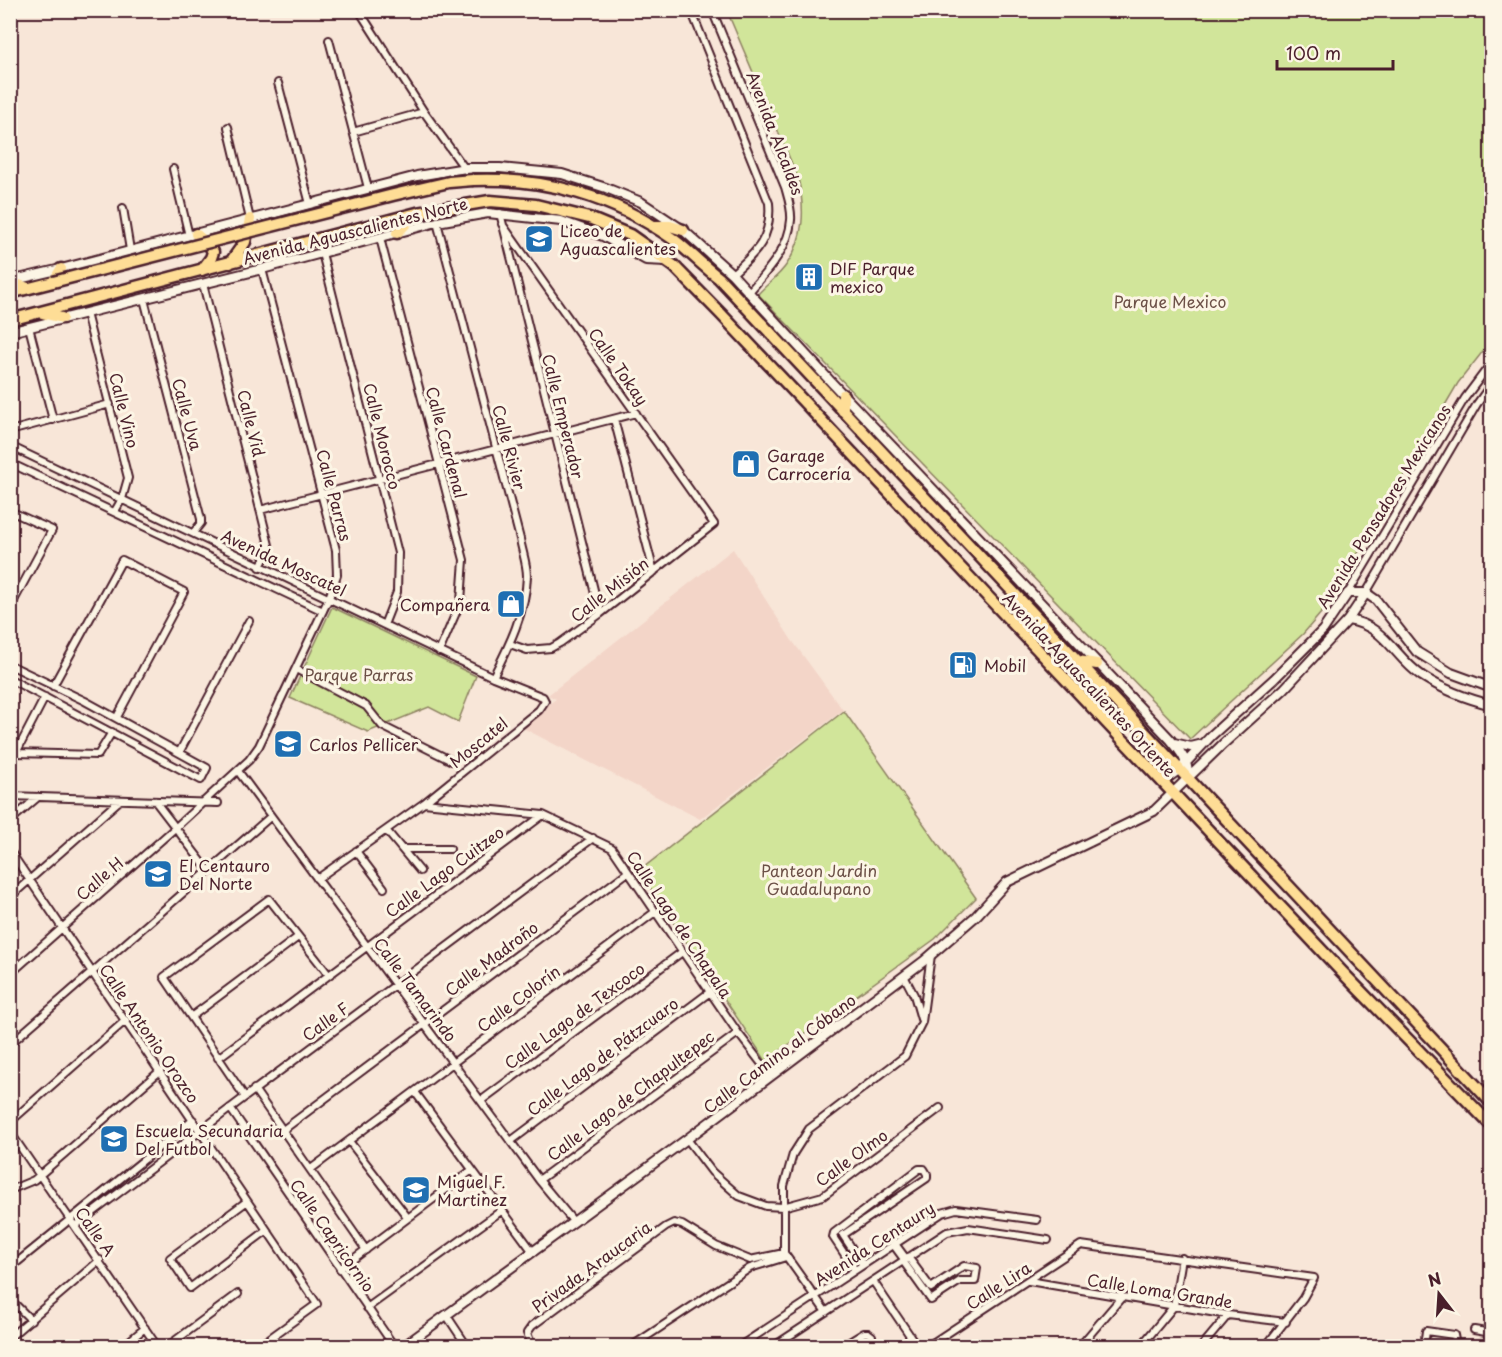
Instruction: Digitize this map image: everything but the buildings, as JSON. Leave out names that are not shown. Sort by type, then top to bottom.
[{"type":"main road","name":"Avenida Aguascalientes Norte","points":[[10,293],[393,195],[473,180],[525,181],[566,188],[604,201],[674,240],[719,278]]},
{"type":"main road","name":"Avenida Aguascalientes Norte","points":[[10,320],[417,213],[490,201],[536,205],[589,218],[630,235],[667,261]]},
{"type":"main road","points":[[397,233],[417,213]]},
{"type":"main road","points":[[230,263],[245,242],[250,219]]},
{"type":"main road","points":[[652,226],[670,226],[683,230]]},
{"type":"main road","points":[[192,235],[210,246],[213,252],[202,270]]},
{"type":"main road","name":"Avenida Aguascalientes Oriente","points":[[667,261],[722,314],[1162,782],[1491,1126]]},
{"type":"main road","points":[[53,282],[61,269]]},
{"type":"main road","name":"Avenida Aguascalientes Oriente","points":[[719,278],[1078,661],[1183,765],[1188,778],[1491,1103]]},
{"type":"main road","points":[[10,281],[28,288]]},
{"type":"main road","points":[[42,313],[63,318]]},
{"type":"main road","points":[[843,395],[843,411]]},
{"type":"main road","points":[[888,489],[902,474]]},
{"type":"main road","points":[[1078,661],[1097,664]]},
{"type":"street","name":"Avenida Alcaldes","points":[[691,10],[769,203],[770,219],[767,233],[753,255],[732,274]]},
{"type":"street","name":"Avenida Alcaldes","points":[[712,10],[785,187],[791,209],[790,230],[781,252],[749,292]]},
{"type":"street","points":[[360,12],[424,112],[473,180]]},
{"type":"street","points":[[329,40],[369,188]]},
{"type":"street","points":[[278,83],[310,204]]},
{"type":"street","points":[[353,132],[424,112]]},
{"type":"street","points":[[228,127],[250,219]]},
{"type":"street","name":"Avenida Aguascalientes Norte","points":[[10,281],[417,176],[466,168],[500,168],[562,174],[606,188],[641,202],[683,230],[732,274]]},
{"type":"street","points":[[174,170],[192,235]]},
{"type":"street","points":[[123,208],[130,250]]},
{"type":"street","name":"Avenida Aguascalientes Norte","points":[[10,332],[262,269],[437,222],[488,213],[561,221],[603,236],[646,260],[667,261]]},
{"type":"street","name":"Calle Emperador","points":[[500,213],[600,614]]},
{"type":"street","name":"Calle Rivier","points":[[437,222],[520,539],[527,575],[521,609],[510,644],[493,677]]},
{"type":"street","name":"Calle Tokay","points":[[502,224],[714,524]]},
{"type":"street","name":"Calle Cardenal","points":[[380,238],[464,560],[461,601],[439,652]]},
{"type":"street","name":"Calle Morocco","points":[[322,253],[398,553],[397,592],[384,625]]},
{"type":"street","name":"Calle Parras","points":[[204,802],[237,771],[259,746],[329,598],[337,575],[336,550],[262,269]]},
{"type":"street","name":"Avenida Aguascalientes Oriente","points":[[732,274],[843,395],[1170,740],[1183,765]]},
{"type":"street","name":"Calle Vid","points":[[203,284],[269,545],[260,567]]},
{"type":"street","name":"Calle Uva","points":[[144,299],[201,519],[201,523],[193,533]]},
{"type":"street","name":"Calle Vino","points":[[86,313],[128,478],[122,500],[115,512]]},
{"type":"street","points":[[29,327],[53,420]]},
{"type":"street","name":"Avenida Pensadores Mexicanos","points":[[1162,782],[1183,765],[1323,630],[1361,573],[1465,398],[1491,362]]},
{"type":"street","name":"Avenida Pensadores Mexicanos","points":[[1172,792],[1284,689],[1348,620],[1491,383]]},
{"type":"street","points":[[1465,398],[1477,404]]},
{"type":"street","points":[[10,432],[110,404]]},
{"type":"street","points":[[260,510],[636,413]]},
{"type":"street","points":[[614,419],[654,572]]},
{"type":"street","name":"Avenida Moscatel","points":[[10,446],[439,652],[543,697],[545,701]]},
{"type":"street","name":"Avenida Moscatel","points":[[10,463],[323,611]]},
{"type":"street","points":[[10,511],[52,530],[10,608]]},
{"type":"street","name":"Calle Misión","points":[[510,644],[527,650],[551,648],[600,614],[714,524]]},
{"type":"street","points":[[53,686],[122,560],[184,592],[117,717]]},
{"type":"street","points":[[1361,573],[1374,579]]},
{"type":"street","points":[[1348,593],[1366,593],[1376,600],[1417,652],[1451,673],[1491,688]]},
{"type":"street","points":[[1348,620],[1362,622],[1374,628],[1421,675],[1457,693],[1491,705]]},
{"type":"street","points":[[180,751],[249,621]]},
{"type":"street","points":[[10,665],[117,717],[207,768],[201,780],[10,679]]},
{"type":"street","points":[[296,669],[366,706],[382,726],[452,761]]},
{"type":"street","points":[[45,697],[16,753],[98,755],[112,732]]},
{"type":"street","points":[[78,713],[85,701]]},
{"type":"street","name":"Moscatel","points":[[317,879],[424,803],[539,710],[545,701]]},
{"type":"street","points":[[1170,740],[1186,747],[1204,743]]},
{"type":"street","name":"Calle Tamarindo","points":[[237,771],[539,1179],[573,1221]]},
{"type":"street","name":"Calle Camino al Cóbano","points":[[405,1347],[904,976],[976,916],[1007,882],[1148,815],[1160,806],[1172,792]]},
{"type":"street","points":[[10,796],[218,803]]},
{"type":"street","points":[[10,821],[38,797]]},
{"type":"street","points":[[10,897],[120,800]]},
{"type":"street","points":[[155,801],[208,870]]},
{"type":"street","name":"Calle H","points":[[10,974],[204,802]]},
{"type":"street","name":"Calle Lago de Chapala","points":[[424,803],[543,815],[612,848],[682,952],[771,1076]]},
{"type":"street","name":"Calle Lago Cuitzeo","points":[[218,1058],[366,945],[543,815]]},
{"type":"street","points":[[10,1044],[270,817]]},
{"type":"street","points":[[386,830],[420,871]]},
{"type":"street","name":"Calle F","points":[[75,1226],[254,1089],[396,986],[592,838]]},
{"type":"street","points":[[402,849],[450,849]]},
{"type":"street","name":"Calle Antonio Orozco","points":[[10,851],[317,1304],[259,1347]]},
{"type":"street","points":[[356,851],[384,888]]},
{"type":"street","name":"Calle Madroño","points":[[283,1130],[628,872]]},
{"type":"street","points":[[244,1097],[164,977],[269,899],[328,975]]},
{"type":"street","name":"Calle Colorín","points":[[310,1169],[655,912]]},
{"type":"street","points":[[191,1017],[298,937]]},
{"type":"street","name":"Calle Lago de Texcoco","points":[[482,1100],[682,952]]},
{"type":"street","points":[[826,1312],[785,1255],[784,1186],[793,1154],[809,1129],[905,1056],[922,1022],[931,955]]},
{"type":"street","points":[[904,976],[914,995],[922,1022]]},
{"type":"street","name":"Calle Lago de Pátzcuaro","points":[[511,1141],[710,992]]},
{"type":"street","points":[[10,1122],[126,1020]]},
{"type":"street","name":"Calle Lago de Chapultepec","points":[[539,1179],[738,1032]]},
{"type":"street","points":[[10,1190],[34,1180],[160,1071]]},
{"type":"street","points":[[254,1089],[366,1250]]},
{"type":"street","points":[[415,1092],[533,1252]]},
{"type":"street","name":"Calle Capricornio","points":[[230,1108],[394,1347]]},
{"type":"street","name":"Calle Olmo","points":[[687,1138],[712,1172],[740,1196],[766,1206],[783,1207],[823,1196],[940,1108]]},
{"type":"street","points":[[10,1268],[193,1120]]},
{"type":"street","name":"Calle A","points":[[10,1132],[100,1260],[157,1347]]},
{"type":"street","points":[[349,1141],[408,1218]]},
{"type":"street","points":[[855,1270],[833,1237],[834,1233],[919,1169],[924,1169],[927,1178],[843,1235],[863,1265]]},
{"type":"street","points":[[340,1269],[472,1170]]},
{"type":"street","points":[[246,1202],[170,1258],[190,1288],[266,1231]]},
{"type":"street","name":"Avenida Centaury","points":[[740,1347],[942,1213],[957,1209],[1037,1220]]},
{"type":"street","points":[[367,1308],[501,1211]]},
{"type":"street","name":"Privada Araucaria","points":[[532,1347],[527,1333],[532,1326],[674,1223],[682,1225],[716,1246],[750,1260]]},
{"type":"street","name":"Avenida Centaury","points":[[774,1347],[947,1232],[968,1228],[1048,1240]]},
{"type":"street","points":[[894,1244],[932,1300],[960,1281],[975,1281],[977,1268],[964,1266],[931,1288],[905,1259]]},
{"type":"street","name":"Calle Lira","points":[[928,1347],[1081,1245],[1182,1258]]},
{"type":"street","points":[[750,1268],[750,1260],[785,1255]]},
{"type":"street","points":[[632,1347],[750,1268],[785,1255]]},
{"type":"street","points":[[1141,1347],[1174,1306],[1182,1258],[1314,1278],[1304,1298],[1266,1347]]},
{"type":"street","points":[[10,1336],[100,1260]]},
{"type":"street","points":[[873,1281],[917,1347]]},
{"type":"street","name":"Calle Loma Grande","points":[[1029,1281],[1121,1298],[1286,1322]]},
{"type":"street","points":[[168,1347],[238,1294]]},
{"type":"street","points":[[1080,1347],[1121,1298]]},
{"type":"street","points":[[11,1300],[31,1320]]},
{"type":"street","points":[[1202,1347],[1228,1315]]},
{"type":"street","points":[[447,1316],[467,1347]]},
{"type":"street","points":[[123,1347],[145,1329]]},
{"type":"street","points":[[1474,1330],[1491,1333]]},
{"type":"street","points":[[1424,1347],[1426,1331],[1454,1335],[1456,1347]]},
{"type":"street","points":[[843,1347],[868,1332],[872,1336],[871,1340],[864,1347]]},
{"type":"shaded area","points":[[733,549],[791,639],[843,710],[700,819],[519,726],[556,699],[548,695]]},
{"type":"green space","name":"Parque Mexico","points":[[727,11],[1491,11],[1491,341],[1458,383],[1327,606],[1303,634],[1190,739],[758,294],[781,272],[793,254],[802,222],[802,200],[798,178]]},
{"type":"green space","name":"Parque Parras","points":[[332,607],[476,676],[458,722],[429,707],[368,732],[290,698]]},
{"type":"green space","name":"Panteon Jardin Guadalupano","points":[[844,711],[976,898],[935,939],[766,1061],[639,871]]},
{"type":"place","name":"Liceo de Aguascalientes","points":[[539,239]]},
{"type":"place","name":"DIF Parque mexico","points":[[809,277]]},
{"type":"place","name":"Garage Carrocería","points":[[746,464]]},
{"type":"place","name":"Compañera","points":[[511,604]]},
{"type":"place","name":"Mobil","points":[[963,665]]},
{"type":"place","name":"Carlos Pellicer","points":[[288,744]]},
{"type":"place","name":"El Centauro Del Norte","points":[[158,874]]},
{"type":"place","name":"Escuela Secundaria Del Futbol","points":[[114,1139]]},
{"type":"place","name":"Miguel F. Martinez","points":[[416,1190]]}]
